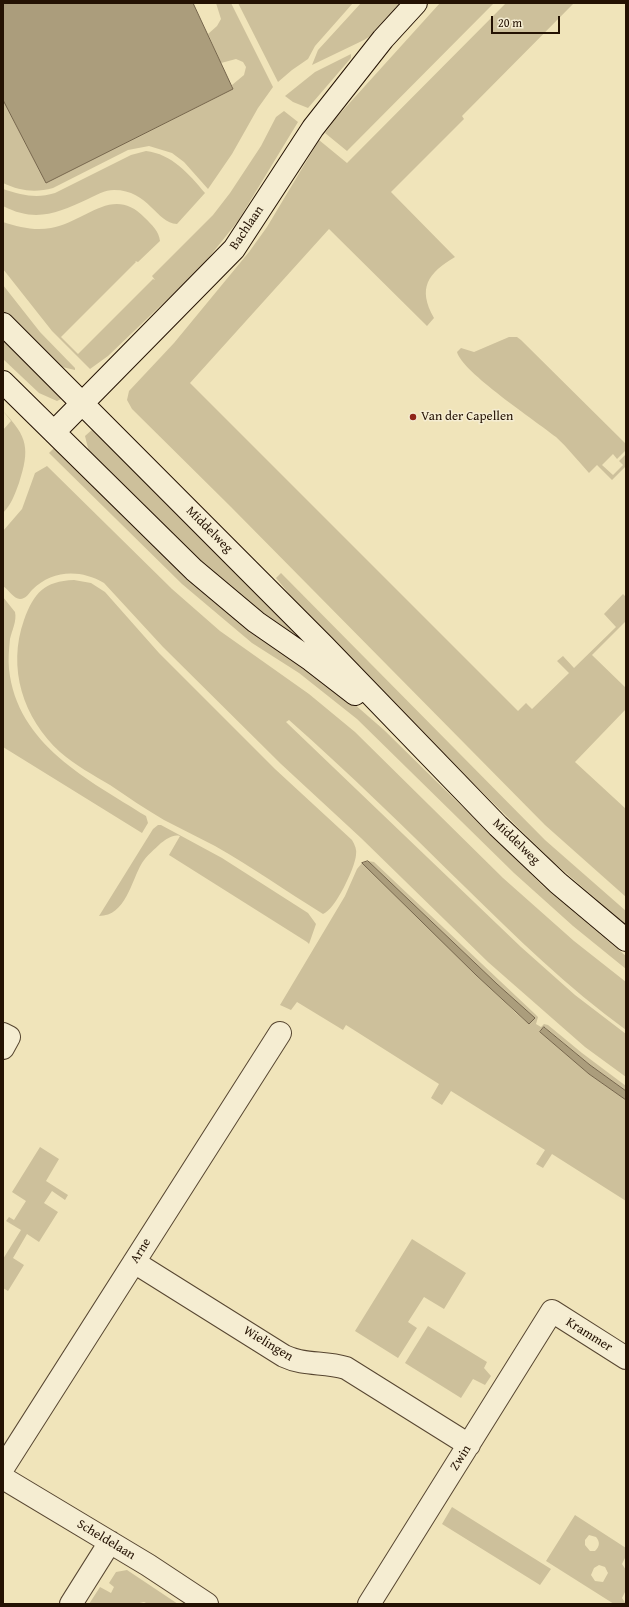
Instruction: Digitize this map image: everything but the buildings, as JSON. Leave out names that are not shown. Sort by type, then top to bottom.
[{"type":"street","name":"Bachlaan","points":[[54,432],[234,249],[313,128],[383,39],[416,3]]},
{"type":"street","name":"Middelweg","points":[[3,324],[324,646],[498,826],[553,878],[626,940]]},
{"type":"street","name":"Middelweg","points":[[3,382],[194,570],[256,622],[311,660],[412,738]]},
{"type":"street","name":"Arne","points":[[3,1468],[280,1033]]},
{"type":"street","points":[[3,1034],[9,1037],[3,1048]]},
{"type":"street","name":"Wielingen","points":[[134,1262],[284,1356],[295,1361],[333,1364],[346,1368],[469,1444]]},
{"type":"street","name":"Zwin","points":[[369,1604],[552,1311]]},
{"type":"street","name":"Krammer","points":[[552,1311],[626,1358]]},
{"type":"street","name":"Scheldelaan","points":[[3,1478],[110,1542],[207,1604]]},
{"type":"street","points":[[71,1604],[110,1542]]},
{"type":"shaded area","points":[[3,3],[193,3],[233,89],[46,183],[3,100]]},
{"type":"shaded area","points":[[216,3],[231,3],[273,87],[258,108],[232,154],[208,189],[184,162],[172,153],[149,146],[128,150],[53,188],[34,191],[15,188],[3,183],[3,100],[46,183],[233,89],[232,85],[244,75],[246,67],[243,62],[236,59],[221,63],[208,34],[217,26],[221,19]]},
{"type":"shaded area","points":[[238,3],[353,3],[315,46],[308,59],[278,82]]},
{"type":"shaded area","points":[[361,3],[402,3],[375,33],[364,40],[312,65],[318,50]]},
{"type":"shaded area","points":[[440,3],[494,3],[347,151],[325,133],[336,118]]},
{"type":"shaded area","points":[[506,3],[574,3],[462,116],[464,119],[391,192],[455,257],[438,269],[428,282],[426,298],[434,318],[427,326],[329,229],[190,383],[518,711],[526,703],[532,709],[569,673],[557,661],[563,656],[574,668],[616,627],[604,614],[623,594],[626,597],[626,621],[592,655],[626,688],[626,709],[575,762],[626,809],[626,897],[545,825],[231,507],[132,409],[127,400],[129,391],[174,343],[249,252],[267,227],[319,140],[347,163]]},
{"type":"shaded area","points":[[351,54],[351,58],[308,108],[293,102],[285,96],[315,72]]},
{"type":"shaded area","points":[[284,111],[298,122],[238,221],[202,266],[108,356],[90,369],[52,331],[3,269],[3,222],[27,228],[51,228],[76,219],[99,208],[122,204],[133,208],[157,231],[160,241],[138,262],[135,261],[136,262],[61,337],[78,354],[153,279],[155,280],[152,276],[213,215],[230,193],[261,146],[276,117]]},
{"type":"shaded area","points":[[146,151],[164,156],[172,161],[186,172],[205,193],[177,224],[163,218],[144,200],[126,191],[111,190],[104,192],[56,212],[46,214],[26,214],[3,206],[3,189],[29,196],[48,195],[55,193],[131,155]]},
{"type":"shaded area","points":[[3,285],[40,332],[75,368],[75,370],[58,366],[3,315]]},
{"type":"shaded area","points":[[3,334],[63,398],[57,401],[39,393],[3,359]]},
{"type":"shaded area","points":[[509,337],[517,337],[521,340],[626,444],[626,450],[617,459],[613,454],[602,465],[613,475],[623,465],[619,461],[626,454],[626,466],[612,480],[597,465],[589,473],[556,437],[485,383],[462,361],[457,352],[461,348],[474,352]]},
{"type":"shaded area","points":[[3,411],[18,428],[22,436],[25,461],[11,503],[3,513],[3,430],[11,421]]},
{"type":"shaded area","points":[[94,428],[318,650],[282,629],[216,577],[89,452],[85,436]]},
{"type":"shaded area","points":[[57,445],[384,730],[544,887],[626,956],[626,969],[573,926],[514,873],[357,719],[299,673],[252,643],[182,584],[49,453]]},
{"type":"shaded area","points":[[47,466],[172,589],[220,631],[309,694],[355,732],[503,878],[574,941],[626,982],[626,1030],[543,962],[334,760],[289,720],[286,722],[521,947],[575,995],[626,1034],[626,1077],[585,1047],[488,962],[361,838],[281,764],[163,647],[104,583],[85,575],[57,575],[40,583],[22,599],[18,599],[3,586],[3,531],[22,509],[35,473]]},
{"type":"shaded area","points":[[281,573],[545,840],[626,911],[626,925],[551,860],[313,623],[276,578]]},
{"type":"shaded area","points":[[74,580],[91,583],[105,592],[159,653],[275,769],[352,840],[356,848],[355,861],[344,888],[328,911],[323,914],[229,854],[157,816],[84,770],[60,752],[47,739],[36,724],[22,691],[18,674],[17,656],[19,638],[24,620],[36,596],[42,590],[55,583]]},
{"type":"shaded area","points":[[3,597],[15,612],[15,622],[10,639],[9,669],[15,696],[26,719],[41,739],[59,758],[102,789],[146,816],[148,823],[142,833],[3,747]]},
{"type":"shaded area","points":[[158,825],[161,825],[222,858],[308,913],[316,924],[309,944],[169,855],[180,836],[170,837],[146,857],[138,870],[122,904],[116,910],[99,916],[153,829]]},
{"type":"shaded area","points":[[368,861],[374,862],[535,1014],[538,1017],[536,1024],[541,1027],[544,1024],[548,1025],[626,1086],[626,1091],[590,1065],[545,1027],[540,1032],[589,1074],[626,1100],[626,1201],[552,1154],[543,1168],[536,1164],[545,1150],[451,1091],[442,1105],[431,1098],[439,1084],[346,1025],[343,1030],[297,1002],[291,1010],[280,1005],[345,896],[357,869],[362,863],[516,1013],[529,1024],[535,1018],[497,984]]},
{"type":"shaded area","points":[[368,861],[497,984],[535,1018],[529,1024],[476,975],[362,863]]},
{"type":"shaded area","points":[[544,1027],[590,1065],[626,1091],[626,1100],[589,1074],[540,1032]]},
{"type":"shaded area","points":[[40,1147],[59,1159],[46,1181],[68,1195],[65,1200],[52,1191],[44,1203],[58,1212],[39,1242],[27,1234],[13,1258],[24,1265],[8,1291],[3,1288],[3,1259],[21,1230],[6,1221],[9,1217],[14,1220],[26,1201],[12,1192]]},
{"type":"shaded area","points":[[412,1239],[466,1273],[444,1309],[424,1297],[408,1322],[417,1328],[398,1358],[355,1331]]},
{"type":"shaded area","points":[[428,1326],[487,1362],[484,1368],[491,1376],[485,1385],[473,1379],[461,1398],[405,1363]]},
{"type":"shaded area","points":[[452,1507],[551,1569],[540,1585],[442,1524]]},
{"type":"shaded area","points":[[575,1515],[626,1548],[626,1556],[622,1564],[626,1570],[626,1590],[622,1598],[626,1604],[614,1604],[546,1561]],"holes":[[[589,1535],[596,1537],[598,1541],[599,1546],[595,1551],[590,1551],[585,1545],[585,1540]],[[599,1565],[605,1567],[608,1573],[603,1582],[595,1581],[591,1575],[594,1568]]]},
{"type":"shaded area","points":[[127,1570],[178,1604],[148,1604],[144,1602],[135,1604],[89,1604],[100,1587],[111,1593],[114,1587],[109,1583],[116,1572]]},
{"type":"place","name":"Van der Capellen","points":[[413,417]]}]
